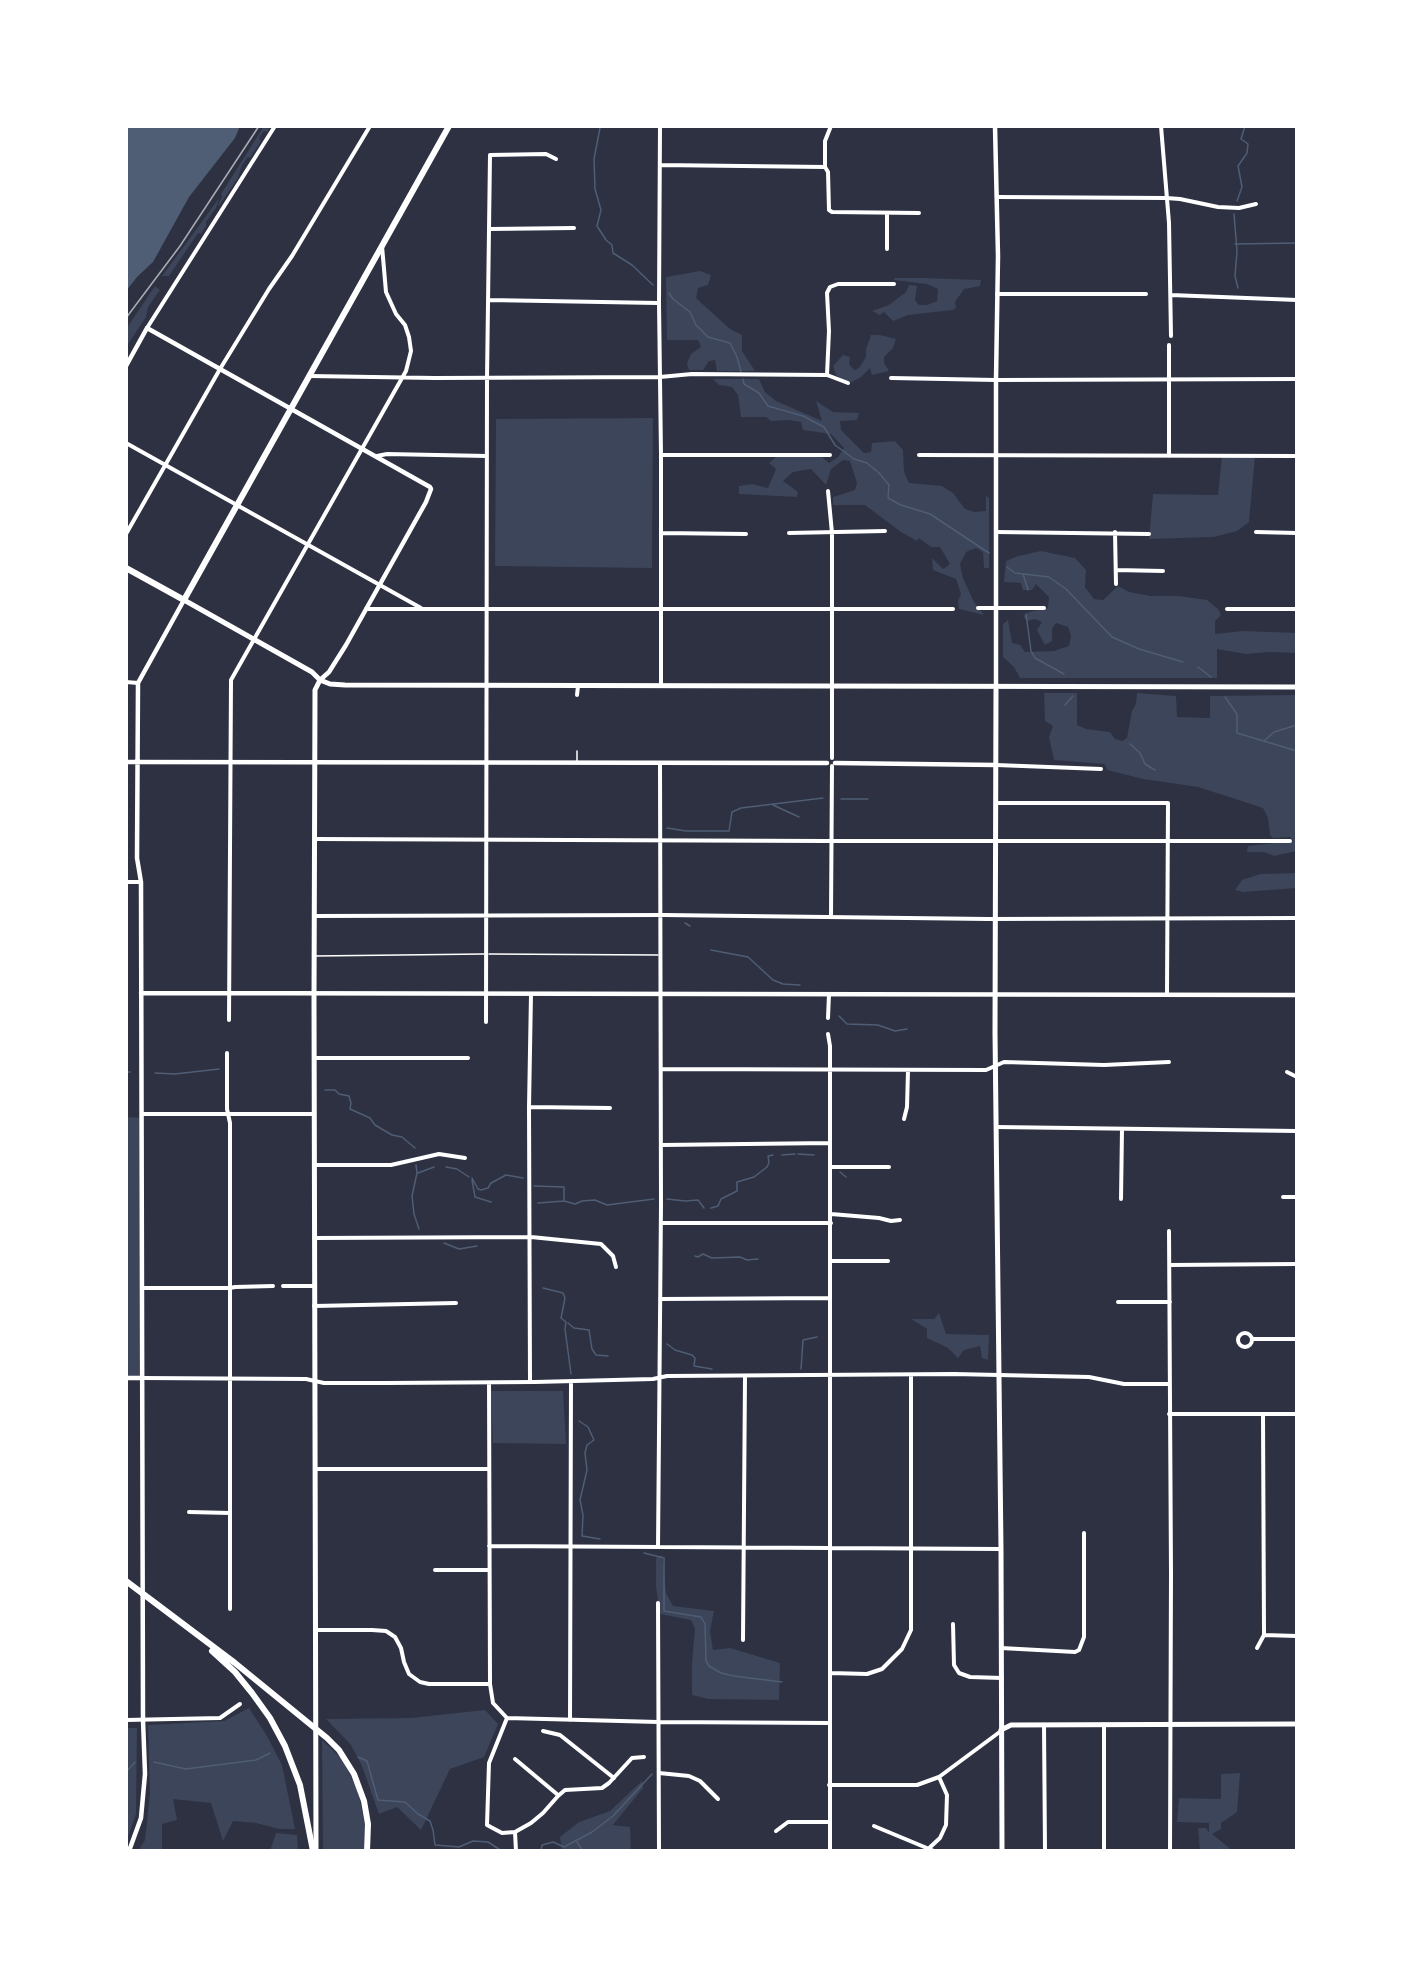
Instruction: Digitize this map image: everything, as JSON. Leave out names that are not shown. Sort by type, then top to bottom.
[{"type":"main road","points":[[184,600],[449,126]]},
{"type":"main road","points":[[126,568],[312,672],[320,680],[345,686],[1297,687]]},
{"type":"main road","points":[[315,1851],[314,839],[315,690],[320,680]]},
{"type":"main road","points":[[996,687],[995,994],[1002,1549],[1002,1851]]},
{"type":"main road","points":[[126,1581],[235,1663],[339,1750],[354,1774],[364,1801],[368,1824],[367,1851]]},
{"type":"main road","points":[[194,1634],[235,1672],[275,1727],[300,1785],[315,1851]]},
{"type":"main road","points":[[1001,1730],[1011,1725],[1044,1724],[1297,1724]]},
{"type":"street","points":[[126,366],[147,328],[275,126]]},
{"type":"street","points":[[126,534],[220,369],[292,256],[370,126]]},
{"type":"street","points":[[660,126],[661,685]]},
{"type":"street","points":[[831,126],[825,141],[829,210],[887,214],[919,213]]},
{"type":"street","points":[[996,126],[998,197],[996,687]]},
{"type":"street","points":[[1161,126],[1169,223],[1172,336]]},
{"type":"street","points":[[486,1022],[489,155],[546,154],[556,159]]},
{"type":"street","points":[[660,165],[825,167]]},
{"type":"street","points":[[998,197],[1166,198],[1218,207],[1239,208],[1256,204]]},
{"type":"street","points":[[887,214],[887,249]]},
{"type":"street","points":[[490,229],[574,228]]},
{"type":"street","points":[[229,1020],[231,680],[403,378],[411,351],[409,338],[405,325],[396,314],[386,292],[382,246]]},
{"type":"street","points":[[827,375],[829,330],[827,293],[830,287],[838,284],[894,284]]},
{"type":"street","points":[[997,294],[1146,294]]},
{"type":"street","points":[[1171,295],[1297,300]]},
{"type":"street","points":[[488,300],[659,303]]},
{"type":"street","points":[[147,328],[377,456],[431,489],[366,609],[329,672],[320,680]]},
{"type":"street","points":[[1169,345],[1169,456]]},
{"type":"street","points":[[310,376],[660,378],[692,374],[827,375],[848,383]]},
{"type":"street","points":[[891,378],[1297,379]]},
{"type":"street","points":[[126,443],[423,609]]},
{"type":"street","points":[[377,456],[387,454],[487,456]]},
{"type":"street","points":[[661,455],[830,454]]},
{"type":"street","points":[[919,455],[1297,456]]},
{"type":"street","points":[[828,491],[832,533],[831,917]]},
{"type":"street","points":[[789,533],[885,531]]},
{"type":"street","points":[[996,532],[1149,534]]},
{"type":"street","points":[[1115,532],[1116,584]]},
{"type":"street","points":[[1256,532],[1297,533]]},
{"type":"street","points":[[661,533],[746,534]]},
{"type":"street","points":[[1116,570],[1163,571]]},
{"type":"street","points":[[129,1851],[137,1831],[143,1803],[145,1747],[143,1719],[141,882],[137,858],[138,683],[184,600]]},
{"type":"street","points":[[978,608],[1044,608]]},
{"type":"street","points":[[366,609],[953,609]]},
{"type":"street","points":[[1227,609],[1297,609]]},
{"type":"street","points":[[126,682],[138,683]]},
{"type":"street","points":[[578,686],[578,695]]},
{"type":"street","points":[[126,762],[660,764],[831,762],[1101,769]]},
{"type":"street","points":[[658,1546],[661,1223],[660,764]]},
{"type":"street","points":[[996,802],[1168,803],[1167,994]]},
{"type":"street","points":[[314,839],[831,842],[1290,841]]},
{"type":"street","points":[[126,882],[141,882]]},
{"type":"street","points":[[314,916],[1297,918]]},
{"type":"street","points":[[141,993],[1297,995]]},
{"type":"street","points":[[530,1383],[531,993]]},
{"type":"street","points":[[828,1018],[829,994]]},
{"type":"street","points":[[828,1034],[831,1046],[830,1851]]},
{"type":"street","points":[[227,1053],[230,1123],[230,1609]]},
{"type":"street","points":[[314,1058],[468,1059]]},
{"type":"street","points":[[661,1070],[986,1070],[1004,1062],[1104,1065],[1169,1062]]},
{"type":"street","points":[[904,1119],[907,1107],[908,1071]]},
{"type":"street","points":[[1287,1072],[1297,1077]]},
{"type":"street","points":[[529,1107],[610,1108]]},
{"type":"street","points":[[142,1114],[314,1114]]},
{"type":"street","points":[[996,1127],[1297,1131]]},
{"type":"street","points":[[1121,1199],[1122,1129]]},
{"type":"street","points":[[661,1145],[830,1143]]},
{"type":"street","points":[[314,1165],[391,1165],[439,1154],[465,1158]]},
{"type":"street","points":[[830,1167],[889,1167]]},
{"type":"street","points":[[1283,1197],[1297,1197]]},
{"type":"street","points":[[831,1214],[900,1220]]},
{"type":"street","points":[[661,1223],[831,1223]]},
{"type":"street","points":[[1169,1231],[1170,1851]]},
{"type":"street","points":[[314,1238],[531,1237],[601,1244],[613,1256],[616,1267]]},
{"type":"street","points":[[830,1261],[888,1261]]},
{"type":"street","points":[[1170,1265],[1297,1264]]},
{"type":"street","points":[[142,1288],[273,1286]]},
{"type":"street","points":[[283,1286],[314,1286]]},
{"type":"street","points":[[660,1299],[831,1298]]},
{"type":"street","points":[[1118,1302],[1170,1302]]},
{"type":"street","points":[[314,1306],[456,1303]]},
{"type":"street","points":[[1252,1339],[1297,1339]]},
{"type":"street","points":[[831,1673],[867,1674],[882,1669],[902,1648],[911,1630],[910,1375]]},
{"type":"street","points":[[126,1378],[306,1379],[324,1383],[530,1383],[745,1376],[910,1375],[1089,1377],[1124,1384],[1169,1384]]},
{"type":"street","points":[[743,1640],[745,1376]]},
{"type":"street","points":[[570,1720],[571,1381]]},
{"type":"street","points":[[489,1383],[490,1684],[494,1703],[507,1718],[830,1723]]},
{"type":"street","points":[[1169,1414],[1297,1414]]},
{"type":"street","points":[[1257,1648],[1264,1635],[1263,1414]]},
{"type":"street","points":[[315,1469],[488,1469]]},
{"type":"street","points":[[189,1512],[230,1513]]},
{"type":"street","points":[[1002,1648],[1076,1652],[1079,1650],[1084,1638],[1084,1533]]},
{"type":"street","points":[[489,1546],[1002,1549]]},
{"type":"street","points":[[435,1570],[489,1570]]},
{"type":"street","points":[[658,1603],[659,1851]]},
{"type":"street","points":[[953,1624],[954,1665],[958,1673],[970,1677],[1002,1678]]},
{"type":"street","points":[[316,1630],[386,1631],[395,1638],[401,1648],[409,1674],[420,1682],[490,1684]]},
{"type":"street","points":[[1264,1635],[1297,1636]]},
{"type":"street","points":[[126,1720],[220,1718],[240,1704]]},
{"type":"street","points":[[507,1718],[489,1763],[487,1825],[502,1833],[515,1832],[543,1813],[565,1790],[602,1788],[632,1758],[645,1757]]},
{"type":"street","points":[[1044,1724],[1045,1851]]},
{"type":"street","points":[[1104,1725],[1104,1851]]},
{"type":"street","points":[[830,1785],[917,1785],[939,1777],[1001,1730]]},
{"type":"street","points":[[543,1731],[560,1735],[614,1778]]},
{"type":"street","points":[[515,1759],[558,1796]]},
{"type":"street","points":[[659,1773],[689,1776],[700,1781],[718,1799]]},
{"type":"street","points":[[927,1850],[939,1838],[946,1825],[947,1795],[939,1777]]},
{"type":"street","points":[[776,1831],[788,1822],[830,1822]]},
{"type":"street","points":[[874,1826],[934,1851]]},
{"type":"street","points":[[515,1832],[516,1851]]},
{"type":"lane","points":[[577,751],[577,763]]},
{"type":"lane","points":[[314,956],[659,955]]},
{"type":"shaded area","points":[[126,126],[240,126],[235,138],[189,197],[153,262],[126,291]]},
{"type":"shaded area","points":[[264,126],[270,126],[267,132],[264,131],[259,138],[261,141],[250,158],[248,157],[242,165],[238,178],[219,206],[221,194]]},
{"type":"shaded area","points":[[220,197],[201,234],[198,233],[169,276],[162,276]]},
{"type":"shaded area","points":[[700,271],[711,275],[708,285],[698,288],[696,298],[730,329],[742,335],[742,351],[755,371],[717,371],[715,360],[709,361],[703,370],[689,370],[687,363],[691,354],[701,347],[698,340],[667,340],[666,277]]},
{"type":"shaded area","points":[[895,278],[981,280],[980,286],[964,289],[955,302],[956,308],[953,310],[908,315],[893,321],[884,312],[880,315],[872,311],[889,305],[906,292],[909,285],[917,286],[915,300],[919,305],[937,301],[938,289],[927,284],[894,280]]},
{"type":"shaded area","points":[[155,286],[160,290],[148,307],[146,317],[126,347],[126,329]]},
{"type":"shaded area","points":[[871,335],[896,339],[893,348],[884,357],[884,363],[889,371],[872,375],[870,368],[852,382],[836,375],[833,366],[843,355],[850,357],[849,364],[854,370],[859,368],[866,357]]},
{"type":"shaded area","points":[[713,379],[759,379],[765,392],[776,401],[822,421],[816,401],[833,412],[859,413],[857,420],[840,421],[841,430],[864,453],[871,452],[872,443],[895,441],[903,450],[904,472],[909,483],[942,486],[953,493],[965,509],[974,512],[986,511],[986,496],[989,498],[989,568],[984,568],[983,552],[976,548],[966,552],[960,564],[963,578],[974,602],[984,615],[959,609],[958,601],[961,594],[956,579],[933,570],[932,558],[943,569],[950,564],[940,547],[931,547],[919,538],[917,541],[865,505],[833,505],[833,497],[855,490],[857,483],[850,461],[843,460],[831,469],[826,485],[811,469],[793,472],[783,481],[798,492],[797,497],[739,494],[739,486],[752,484],[768,488],[776,469],[769,463],[776,457],[821,456],[829,463],[838,457],[844,448],[831,434],[803,430],[801,422],[771,421],[766,417],[741,417],[738,395],[732,387],[719,385]]},
{"type":"shaded area","points":[[653,418],[652,568],[495,566],[496,419]]},
{"type":"shaded area","points":[[1222,456],[1255,456],[1249,522],[1237,531],[1214,537],[1149,539],[1153,494],[1218,495]]},
{"type":"shaded area","points":[[1041,551],[1075,558],[1086,570],[1085,587],[1094,599],[1103,600],[1118,586],[1129,592],[1151,596],[1179,596],[1207,600],[1218,609],[1221,615],[1215,621],[1215,634],[1243,631],[1297,633],[1297,653],[1246,654],[1217,649],[1217,678],[1020,678],[1014,667],[1003,657],[1003,624],[1008,620],[1012,643],[1020,645],[1025,652],[1054,651],[1069,646],[1071,636],[1068,627],[1056,623],[1052,629],[1052,641],[1045,645],[1037,630],[1042,622],[1035,619],[1027,621],[1023,616],[1029,612],[1048,608],[1049,597],[1036,584],[1032,590],[1023,590],[1021,583],[1004,582],[1006,561]]},
{"type":"shaded area","points":[[1044,693],[1077,693],[1077,725],[1086,729],[1110,732],[1115,739],[1122,741],[1127,738],[1137,693],[1176,696],[1177,717],[1210,718],[1210,696],[1297,695],[1297,851],[1274,856],[1264,852],[1247,852],[1248,846],[1293,841],[1290,837],[1273,838],[1270,835],[1268,818],[1263,808],[1198,787],[1143,779],[1107,770],[1105,764],[1054,760],[1049,737],[1053,726],[1045,721]]},
{"type":"shaded area","points":[[1297,873],[1297,888],[1243,892],[1235,890],[1242,880],[1260,874]]},
{"type":"shaded area","points":[[126,1117],[142,1118],[142,1378],[126,1377]]},
{"type":"shaded area","points":[[939,1313],[946,1334],[989,1335],[988,1360],[982,1358],[980,1346],[964,1350],[958,1358],[948,1348],[927,1338],[927,1329],[911,1319],[934,1319]]},
{"type":"shaded area","points":[[491,1391],[563,1391],[566,1444],[493,1443]]},
{"type":"shaded area","points":[[662,1555],[666,1593],[673,1606],[714,1611],[710,1631],[713,1650],[730,1648],[780,1663],[779,1700],[708,1699],[692,1695],[695,1628],[691,1620],[660,1614],[656,1587],[656,1558]]},
{"type":"shaded area","points":[[249,1708],[282,1765],[295,1829],[279,1829],[256,1823],[233,1821],[223,1841],[211,1803],[173,1799],[177,1820],[162,1824],[162,1851],[138,1851],[145,1840],[150,1793],[148,1725],[224,1721]]},
{"type":"shaded area","points":[[485,1710],[498,1724],[484,1757],[450,1769],[421,1830],[397,1807],[379,1814],[362,1766],[351,1745],[326,1719],[411,1718]]},
{"type":"shaded area","points":[[126,1728],[137,1728],[136,1814],[126,1843]]},
{"type":"shaded area","points":[[322,1740],[342,1759],[358,1791],[365,1825],[364,1851],[323,1851]]},
{"type":"shaded area","points":[[1240,1773],[1237,1812],[1221,1823],[1221,1829],[1212,1834],[1233,1851],[1200,1851],[1198,1828],[1206,1828],[1209,1832],[1209,1823],[1177,1822],[1179,1798],[1221,1799],[1221,1774]]},
{"type":"shaded area","points":[[642,1781],[643,1788],[613,1825],[630,1827],[631,1851],[562,1851],[560,1837],[579,1822],[610,1811]]},
{"type":"shaded area","points":[[276,1833],[297,1835],[298,1851],[270,1851]]},
{"type":"waterway","points":[[602,126],[594,159],[595,189],[601,210],[597,226],[612,245],[613,253],[632,265],[653,285]]},
{"type":"waterway","points":[[1237,201],[1242,187],[1238,166],[1247,153],[1248,144],[1241,139],[1245,126]]},
{"type":"waterway","points":[[1234,214],[1237,251],[1235,276],[1238,288]]},
{"type":"waterway","points":[[1235,244],[1297,243]]},
{"type":"waterway","points":[[669,293],[690,312],[696,325],[708,337],[730,343],[741,372]]},
{"type":"waterway","points":[[743,379],[744,384],[759,393],[768,406],[803,416],[824,427],[835,445],[854,459],[867,463],[879,473],[889,485],[888,498],[901,505],[930,514],[989,553]]},
{"type":"waterway","points":[[1007,567],[1015,573],[1049,577],[1066,589],[1112,637],[1139,649],[1183,662]]},
{"type":"waterway","points":[[1023,574],[1028,590]]},
{"type":"waterway","points":[[1026,614],[1031,651],[1035,658],[1064,674]]},
{"type":"waterway","points":[[1198,667],[1211,677]]},
{"type":"waterway","points":[[1065,705],[1073,696]]},
{"type":"waterway","points":[[1225,697],[1237,714],[1237,733],[1297,751]]},
{"type":"waterway","points":[[1264,741],[1274,732],[1297,725]]},
{"type":"waterway","points":[[1130,744],[1140,753],[1145,764],[1155,770]]},
{"type":"waterway","points":[[667,828],[686,831],[729,831],[732,812],[741,808],[823,798]]},
{"type":"waterway","points":[[841,799],[868,799]]},
{"type":"waterway","points":[[773,805],[799,817]]},
{"type":"waterway","points":[[685,923],[690,926]]},
{"type":"waterway","points":[[711,950],[748,957],[773,980],[783,984],[800,985]]},
{"type":"waterway","points":[[839,1016],[847,1024],[878,1025],[895,1031],[907,1029]]},
{"type":"waterway","points":[[155,1073],[175,1074],[219,1069]]},
{"type":"waterway","points":[[325,1090],[335,1090],[339,1094],[349,1096],[350,1109],[370,1118],[375,1125],[392,1135],[402,1137],[415,1148]]},
{"type":"waterway","points":[[782,1155],[795,1154]]},
{"type":"waterway","points":[[798,1154],[814,1155]]},
{"type":"waterway","points":[[711,1208],[718,1206],[721,1199],[737,1191],[737,1182],[754,1177],[767,1167],[768,1156],[773,1155]]},
{"type":"waterway","points":[[416,1165],[417,1173],[412,1196],[419,1229]]},
{"type":"waterway","points":[[418,1173],[434,1167]]},
{"type":"waterway","points":[[446,1167],[457,1169],[469,1177]]},
{"type":"waterway","points":[[840,1172],[846,1177]]},
{"type":"waterway","points":[[472,1178],[481,1190],[488,1188],[491,1183],[506,1175],[523,1178]]},
{"type":"waterway","points":[[472,1180],[475,1197],[491,1202]]},
{"type":"waterway","points":[[534,1186],[564,1187],[564,1200]]},
{"type":"waterway","points":[[538,1203],[564,1201],[575,1204],[595,1200],[607,1205],[654,1199]]},
{"type":"waterway","points":[[667,1199],[698,1200],[704,1208]]},
{"type":"waterway","points":[[444,1243],[459,1249],[477,1246]]},
{"type":"waterway","points":[[695,1256],[703,1254],[712,1258],[758,1259]]},
{"type":"waterway","points":[[543,1288],[563,1293],[565,1298],[561,1318],[566,1322],[571,1374]]},
{"type":"waterway","points":[[568,1323],[574,1328],[589,1330],[592,1349],[596,1355],[608,1356]]},
{"type":"waterway","points":[[801,1369],[803,1340],[817,1337]]},
{"type":"waterway","points":[[667,1344],[675,1350],[692,1355],[695,1358],[694,1366],[712,1369]]},
{"type":"waterway","points":[[579,1421],[588,1427],[594,1440],[587,1445],[585,1453],[587,1470],[580,1500],[583,1515],[582,1536],[600,1539]]},
{"type":"waterway","points":[[644,1553],[664,1558],[664,1611],[701,1617],[705,1624],[706,1661],[709,1666],[721,1673],[734,1676],[782,1682]]},
{"type":"waterway","points":[[154,1762],[186,1769],[256,1760],[270,1753]]},
{"type":"waterway","points":[[358,1757],[367,1761],[378,1800],[405,1802],[430,1821],[435,1845],[459,1847],[473,1841],[488,1842],[502,1851]]},
{"type":"waterway","points":[[126,1772],[135,1762]]},
{"type":"waterway","points":[[541,1851],[542,1845],[553,1842],[564,1847],[592,1832],[613,1816],[652,1774]]},
{"type":"waterway","points":[[577,1842],[583,1851]]},
{"type":"railway","points":[[126,318],[180,246],[259,126]]}]
